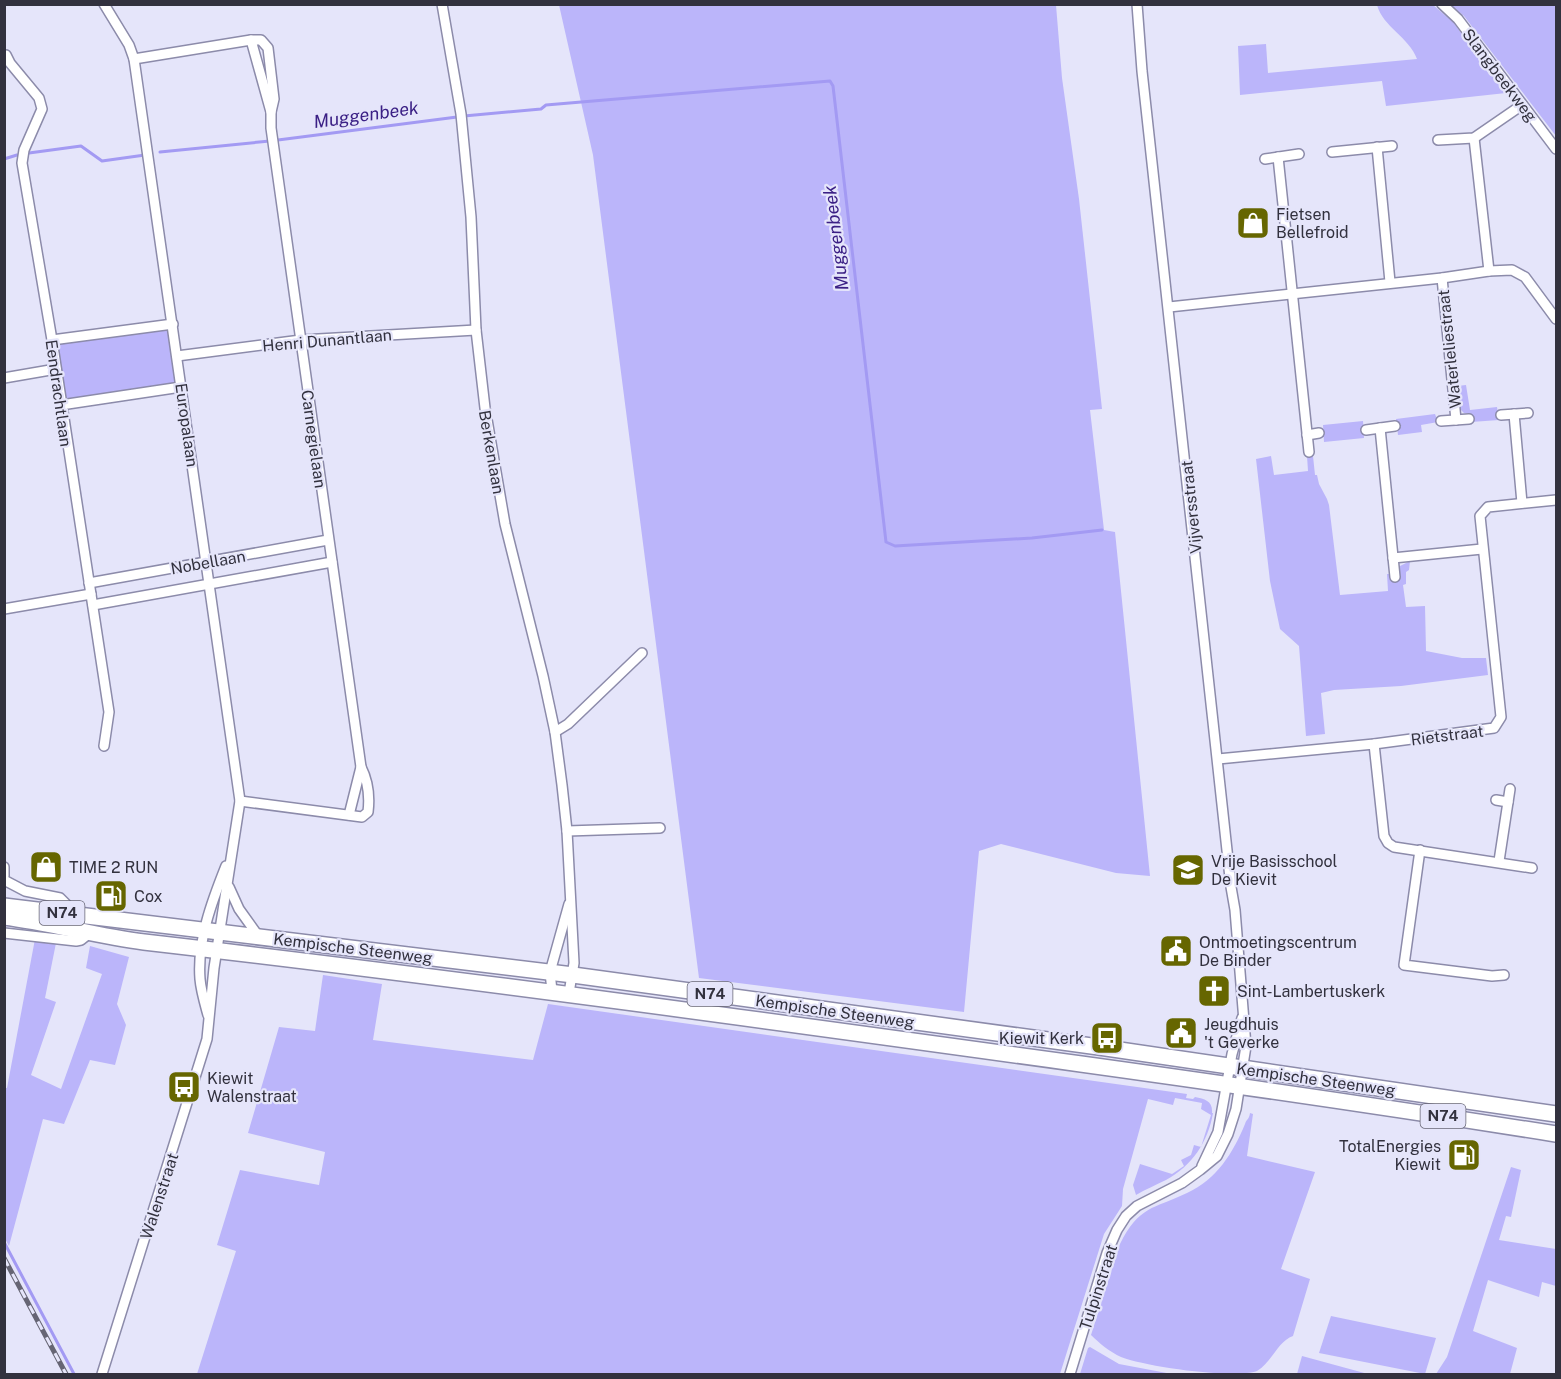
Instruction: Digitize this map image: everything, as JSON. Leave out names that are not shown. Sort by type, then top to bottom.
[{"type":"main road","name":"Kempische Steenweg","points":[[4,906],[573,975],[1098,1047],[1557,1114]]},
{"type":"main road","name":"Kempische Steenweg","points":[[4,917],[138,941],[569,993],[1234,1085],[1557,1134]]},
{"type":"street","name":"Europalaan","points":[[104,4],[129,45],[134,59],[240,801],[228,882],[210,949]]},
{"type":"street","name":"Berkenlaan","points":[[441,4],[460,114],[471,217],[477,330],[485,408],[505,524],[555,732],[567,831],[571,896],[574,963],[569,993]]},
{"type":"street","name":"Vijversstraat","points":[[1137,4],[1142,71],[1245,1010],[1246,1046],[1236,1068],[1234,1085]]},
{"type":"street","name":"Slangbeekweg","points":[[1442,4],[1458,19],[1557,149]]},
{"type":"street","points":[[134,59],[251,40]]},
{"type":"street","name":"Carnegielaan","points":[[271,112],[251,40],[261,40],[268,48],[274,99],[271,128],[360,766],[366,778],[370,801],[368,812],[363,817],[349,816],[360,766]]},
{"type":"street","name":"Eendrachtlaan","points":[[6,55],[39,98],[42,108],[24,150],[22,163],[52,340],[109,712],[104,746]]},
{"type":"street","points":[[1438,140],[1474,138],[1522,105]]},
{"type":"street","points":[[1474,138],[1489,271]]},
{"type":"street","points":[[1332,152],[1392,146]]},
{"type":"street","points":[[1377,147],[1390,282]]},
{"type":"street","points":[[1265,159],[1299,154]]},
{"type":"street","points":[[1278,157],[1309,452]]},
{"type":"street","name":"Waterleliestraat","points":[[1169,307],[1512,270],[1525,276],[1557,319]]},
{"type":"street","name":"Waterleliestraat","points":[[1442,278],[1456,420]]},
{"type":"street","points":[[52,340],[173,324]]},
{"type":"street","name":"Henri Dunantlaan","points":[[177,356],[301,340],[477,330]]},
{"type":"street","points":[[4,378],[56,369]]},
{"type":"street","points":[[61,405],[181,387]]},
{"type":"street","points":[[1501,416],[1528,413]]},
{"type":"street","points":[[1514,414],[1522,503]]},
{"type":"street","name":"Waterleliestraat","points":[[1441,421],[1469,419]]},
{"type":"street","points":[[1366,430],[1395,426]]},
{"type":"street","points":[[1380,428],[1395,577]]},
{"type":"street","points":[[1307,435],[1319,433]]},
{"type":"street","name":"Rietstraat","points":[[1218,759],[1374,744],[1494,728],[1501,717],[1480,516],[1488,507],[1557,500]]},
{"type":"street","name":"Nobellaan","points":[[89,583],[328,540]]},
{"type":"street","points":[[1393,558],[1482,549]]},
{"type":"street","name":"Nobellaan","points":[[93,605],[332,562]]},
{"type":"street","points":[[4,609],[91,594]]},
{"type":"street","points":[[555,732],[568,724],[642,653]]},
{"type":"street","points":[[1374,744],[1384,836],[1388,843],[1394,847],[1499,861],[1532,868]]},
{"type":"street","points":[[1499,861],[1510,789]]},
{"type":"street","points":[[1496,800],[1508,802]]},
{"type":"street","points":[[240,801],[349,816]]},
{"type":"street","points":[[567,831],[660,828]]},
{"type":"street","points":[[1420,850],[1404,965],[1492,976],[1504,975]]},
{"type":"street","name":"Europalaan","points":[[213,931],[214,897],[231,853]]},
{"type":"street","points":[[4,867],[4,878],[25,891],[60,898],[76,915]]},
{"type":"street","name":"Europalaan","points":[[228,882],[231,895],[239,909],[260,937]]},
{"type":"street","name":"Berkenlaan","points":[[552,991],[550,972],[571,896]]},
{"type":"street","name":"Walenstraat","points":[[208,1016],[200,982],[200,966],[210,949],[213,931]]},
{"type":"street","name":"Kempische Steenweg","points":[[4,933],[76,941],[91,932]]},
{"type":"street","name":"Walenstraat","points":[[102,1374],[204,1051],[214,968],[210,949]]},
{"type":"street","name":"Tulpinstraat","points":[[1070,1374],[1107,1253],[1117,1230],[1126,1216],[1137,1206],[1182,1183],[1217,1156],[1228,1134],[1234,1085]]},
{"type":"shaded area","points":[[559,5],[1056,5],[1062,78],[1079,199],[1102,409],[1090,410],[1104,530],[1115,532],[1150,876],[1116,873],[1001,844],[979,851],[964,1012],[699,978],[593,155]]},
{"type":"shaded area","points":[[1377,5],[1433,5],[1453,22],[1506,93],[1386,106],[1382,81],[1240,95],[1238,46],[1266,44],[1268,73],[1417,59],[1408,44],[1385,20]]},
{"type":"shaded area","points":[[1451,5],[1556,5],[1556,136],[1464,16]]},
{"type":"shaded area","points":[[169,329],[176,383],[64,400],[56,344]]},
{"type":"shaded area","points":[[1466,385],[1470,410],[1497,407],[1499,420],[1471,422],[1470,414],[1460,409],[1457,386]]},
{"type":"shaded area","points":[[1435,414],[1438,422],[1421,425],[1422,432],[1398,435],[1396,419]]},
{"type":"shaded area","points":[[1363,421],[1364,438],[1324,442],[1323,425]]},
{"type":"shaded area","points":[[1271,456],[1274,475],[1308,471],[1307,456],[1313,456],[1315,475],[1317,475],[1329,505],[1340,595],[1388,591],[1387,574],[1390,574],[1391,581],[1399,581],[1400,566],[1410,561],[1409,570],[1406,572],[1406,584],[1403,585],[1406,607],[1425,606],[1426,651],[1462,658],[1486,658],[1488,675],[1321,693],[1325,734],[1306,736],[1299,646],[1280,629],[1270,581],[1256,459]]},
{"type":"shaded area","points":[[35,939],[56,943],[45,998],[56,1002],[31,1075],[61,1089],[102,974],[86,968],[90,946],[129,957],[117,1004],[126,1025],[115,1065],[90,1060],[64,1124],[43,1119],[9,1246],[4,1237],[4,1088],[7,1088]]},
{"type":"shaded area","points":[[323,975],[382,984],[373,1040],[533,1060],[548,1004],[1187,1094],[1186,1098],[1195,1097],[1208,1101],[1213,1113],[1202,1145],[1211,1115],[1201,1109],[1202,1103],[1175,1098],[1173,1105],[1148,1099],[1123,1189],[1122,1206],[1104,1234],[1060,1374],[197,1374],[236,1251],[217,1245],[240,1170],[319,1185],[325,1152],[248,1133],[279,1027],[315,1031]]},
{"type":"shaded area","points":[[1250,1113],[1253,1114],[1247,1156],[1315,1172],[1281,1269],[1310,1279],[1293,1336],[1283,1342],[1257,1371],[1245,1373],[1210,1373],[1169,1368],[1133,1361],[1117,1355],[1091,1335],[1120,1244],[1141,1215],[1198,1187],[1215,1173],[1235,1145]]},
{"type":"shaded area","points":[[1194,1145],[1201,1147],[1184,1168],[1136,1195],[1133,1185],[1140,1164],[1172,1174],[1184,1166],[1181,1160],[1191,1155]]},
{"type":"shaded area","points":[[1511,1167],[1521,1170],[1511,1217],[1506,1216],[1499,1240],[1556,1249],[1556,1286],[1542,1282],[1539,1297],[1488,1280],[1473,1331],[1517,1348],[1510,1374],[1436,1374],[1447,1357]]},
{"type":"shaded area","points":[[1331,1316],[1436,1338],[1425,1374],[1319,1353]]},
{"type":"shaded area","points":[[1090,1347],[1119,1364],[1172,1374],[1080,1374]]},
{"type":"shaded area","points":[[1302,1356],[1368,1374],[1297,1374]]},
{"type":"waterway","name":"Muggenbeek","points":[[464,116],[541,109],[546,105],[830,81],[833,86],[886,542],[895,546],[1032,538],[1102,530]]},
{"type":"waterway","name":"Muggenbeek","points":[[278,140],[457,117]]},
{"type":"waterway","name":"Muggenbeek","points":[[160,152],[270,141]]},
{"type":"waterway","name":"Muggenbeek","points":[[29,153],[81,146],[102,161],[145,155]]},
{"type":"waterway","name":"Muggenbeek","points":[[4,159],[17,155]]},
{"type":"waterway","points":[[4,1242],[74,1374]]},
{"type":"railway","points":[[4,1258],[66,1374]]},
{"type":"place","name":"Fietsen Bellefroid","points":[[1253,223]]},
{"type":"place","name":"TIME 2 RUN","points":[[46,867]]},
{"type":"place","name":"Vrije Basisschool De Kievit","points":[[1188,870]]},
{"type":"place","name":"Cox","points":[[111,896]]},
{"type":"place","name":"Ontmoetingscentrum De Binder","points":[[1176,951]]},
{"type":"place","name":"Sint-Lambertuskerk","points":[[1214,991]]},
{"type":"place","name":"Jeugdhuis 't Geverke","points":[[1181,1033]]},
{"type":"place","name":"Kiewit Kerk","points":[[1107,1038]]},
{"type":"place","name":"Kiewit Walenstraat","points":[[184,1087]]},
{"type":"place","name":"TotalEnergies Kiewit","points":[[1464,1155]]}]
